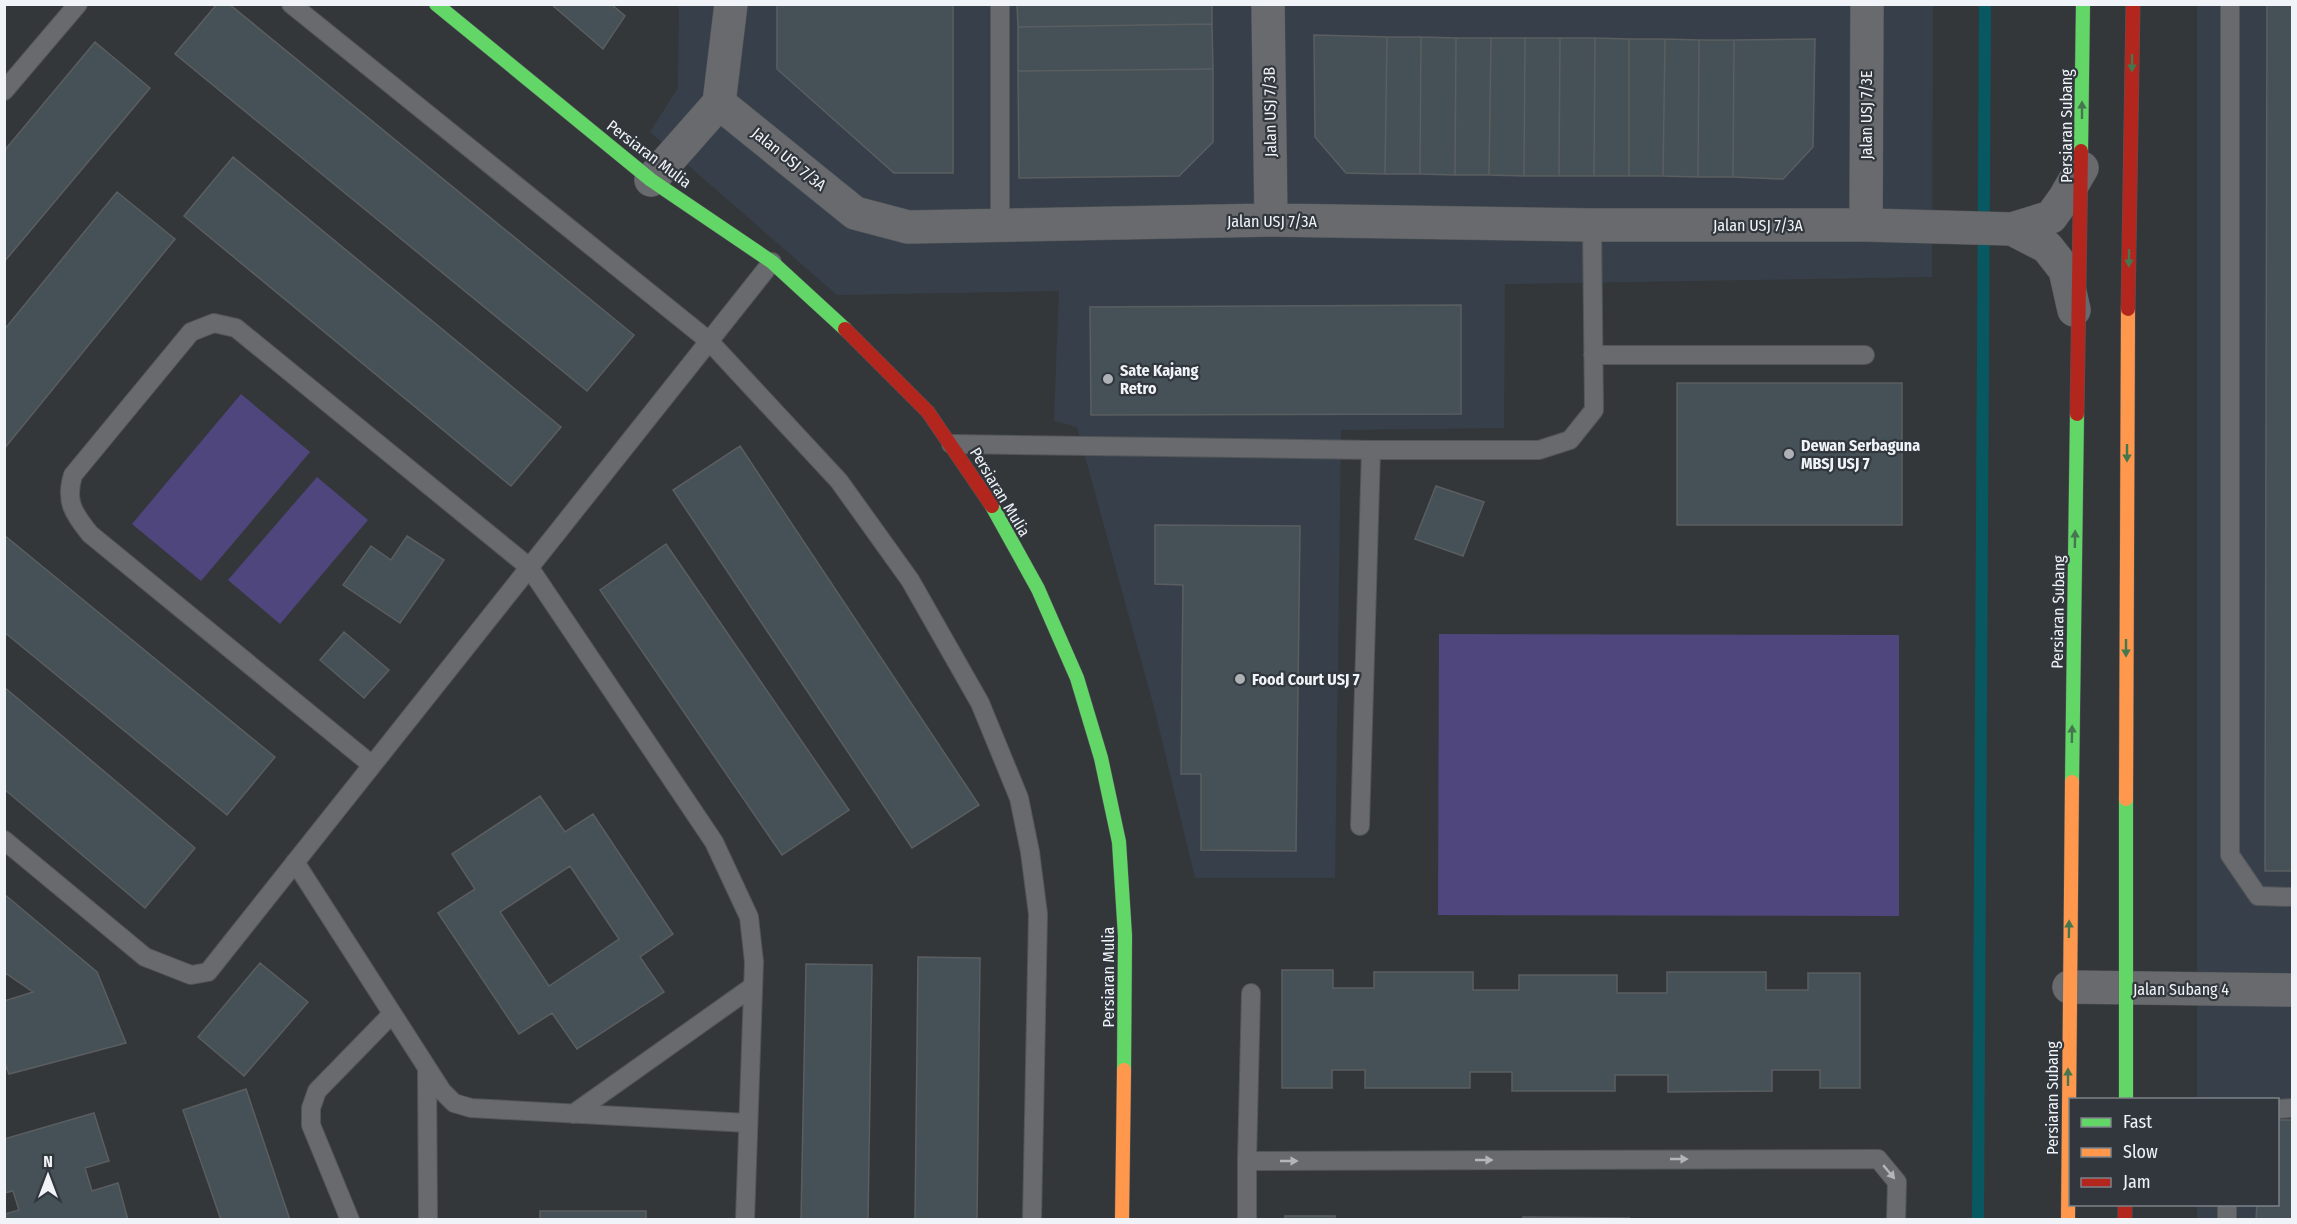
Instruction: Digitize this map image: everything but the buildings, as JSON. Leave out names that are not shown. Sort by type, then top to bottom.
[{"type":"street","name":"Persiaran Mulia","points":[[436,4],[651,180],[772,262],[852,335],[921,405],[985,493],[1038,589],[1077,678],[1101,758],[1119,842],[1125,936],[1122,1220]]},
{"type":"street","points":[[651,180],[719,103],[732,4]]},
{"type":"street","name":"Jalan USJ 7/3B","points":[[1268,4],[1272,220]]},
{"type":"street","name":"Jalan USJ 7/3E","points":[[1866,225],[1867,4]]},
{"type":"street","name":"Persiaran Subang","points":[[2068,1220],[2069,987],[2083,4]]},
{"type":"street","points":[[2126,1098],[2127,379],[2133,4]]},
{"type":"street","name":"Jalan USJ 7/3A","points":[[719,103],[855,213],[908,227],[1272,220],[1592,225],[1866,225],[2012,229]]},
{"type":"street","points":[[2012,229],[2051,217],[2082,168]]},
{"type":"street","points":[[2012,229],[2047,247],[2065,270],[2078,332]]},
{"type":"street","name":"Jalan Subang 4","points":[[2069,987],[2292,990]]},
{"type":"lane","points":[[4,91],[78,4]]},
{"type":"lane","points":[[291,4],[709,341],[839,481],[910,580],[980,703],[1019,798],[1030,852],[1038,914],[1032,1220]]},
{"type":"lane","points":[[1000,4],[1000,225]]},
{"type":"lane","points":[[2230,4],[2230,855],[2258,896],[2292,897]]},
{"type":"lane","points":[[951,444],[1539,450],[1570,440],[1594,410],[1592,225]]},
{"type":"lane","points":[[4,840],[145,957],[191,975],[208,972],[772,262]]},
{"type":"lane","points":[[372,765],[90,534],[75,515],[68,491],[73,475],[191,332],[214,323],[236,328],[529,567],[714,842],[749,917],[754,962],[744,1220]]},
{"type":"lane","points":[[1593,355],[1865,355]]},
{"type":"lane","points":[[1360,826],[1371,450]]},
{"type":"lane","points":[[295,862],[442,1091],[454,1103],[471,1108],[748,1123]]},
{"type":"lane","points":[[573,1114],[752,987]]},
{"type":"lane","points":[[1247,1220],[1251,993]]},
{"type":"lane","points":[[350,1220],[311,1125],[311,1108],[316,1091],[392,1014]]},
{"type":"lane","points":[[427,1068],[428,1220]]},
{"type":"lane","points":[[1247,1161],[1878,1159],[1897,1182],[1896,1220]]},
{"type":"shaded area","points":[[679,5],[1933,5],[1932,277],[1505,284],[1504,428],[1341,430],[1335,878],[1195,878],[1155,711],[1077,427],[1054,421],[1059,291],[837,295],[650,132],[678,88]]},
{"type":"shaded area","points":[[2197,5],[2292,5],[2292,1219],[2197,1219],[2197,1206],[2279,1206],[2279,1098],[2197,1098]]},
{"type":"shaded area","points":[[241,394],[310,452],[201,581],[132,524]]},
{"type":"shaded area","points":[[317,477],[368,520],[280,624],[228,580]]},
{"type":"shaded area","points":[[1439,634],[1899,635],[1899,916],[1438,915]]},
{"type":"waterway","points":[[1978,1220],[1985,4]]},
{"type":"traffic: fast","points":[[436,4],[651,180],[772,262],[845,329]]},
{"type":"traffic: fast","points":[[2081,151],[2083,4]]},
{"type":"traffic: fast","points":[[2072,782],[2077,414]]},
{"type":"traffic: fast","points":[[992,506],[1038,589],[1077,678],[1101,758],[1119,842],[1125,936],[1124,1070]]},
{"type":"traffic: fast","points":[[2126,799],[2126,1098]]},
{"type":"traffic: slow","points":[[2126,799],[2128,309]]},
{"type":"traffic: slow","points":[[2069,1098],[2072,782]]},
{"type":"traffic: slow","points":[[1122,1220],[1124,1070]]},
{"type":"traffic: slow","points":[[2068,1220],[2069,1110]]},
{"type":"traffic: jam","points":[[2128,309],[2133,4]]},
{"type":"traffic: jam","points":[[2077,414],[2081,151]]},
{"type":"traffic: jam","points":[[845,329],[928,412],[992,506]]},
{"type":"traffic: jam","points":[[2125,1206],[2125,1220]]},
{"type":"place","name":"Sate Kajang Retro","points":[[1108,379]]},
{"type":"place","name":"Dewan Serbaguna MBSJ USJ 7","points":[[1789,454]]},
{"type":"place","name":"Food Court USJ 7","points":[[1240,679]]}]
